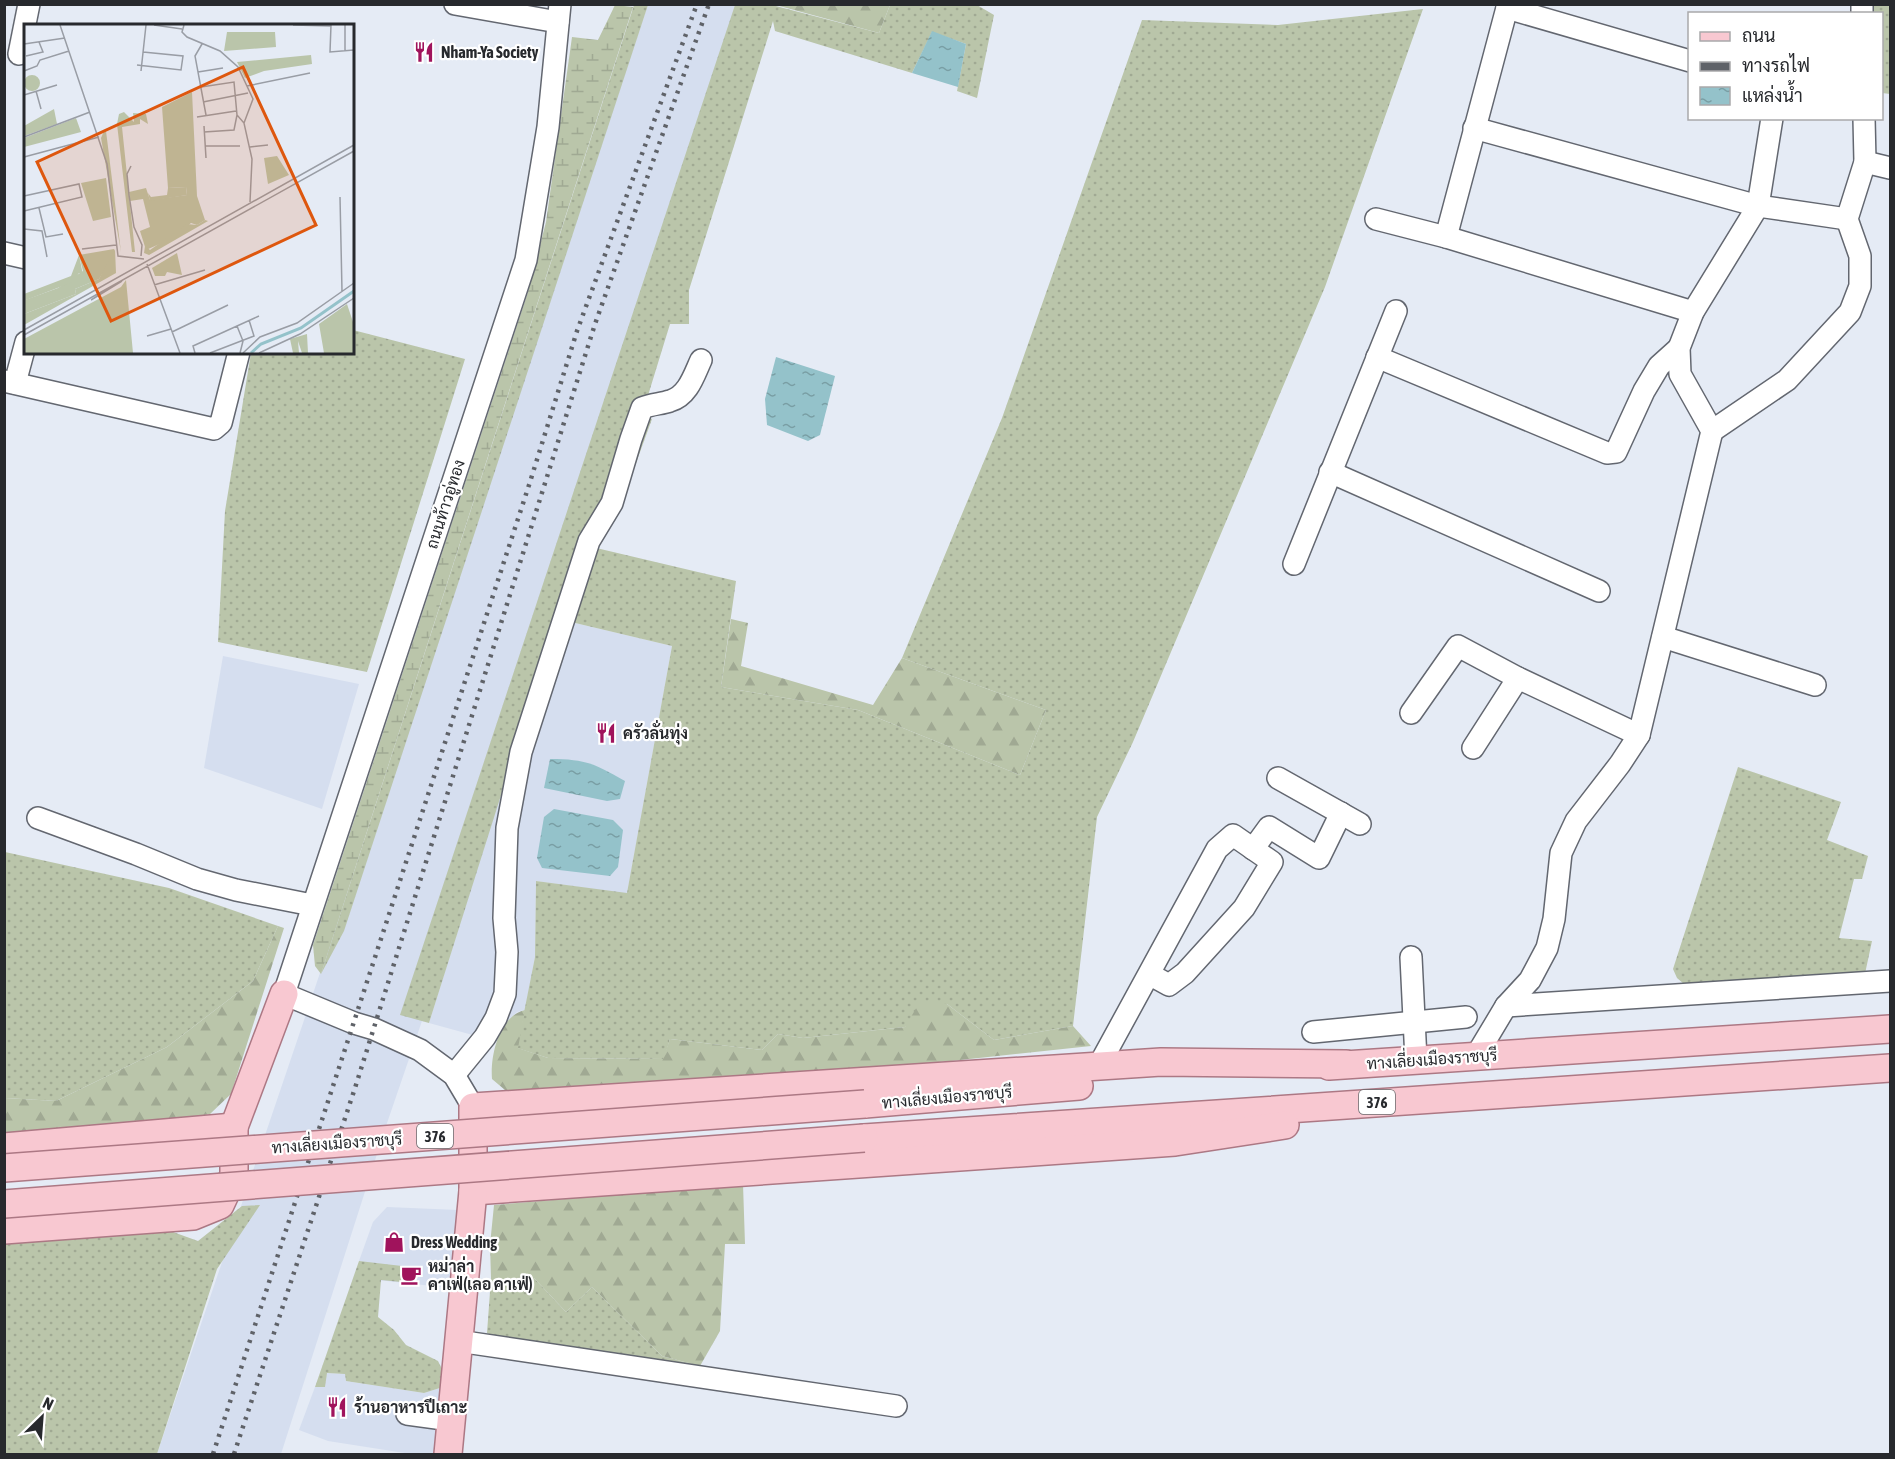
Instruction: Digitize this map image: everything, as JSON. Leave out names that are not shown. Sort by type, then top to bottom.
[{"type":"main road","points":[[4,1230],[194,1216],[220,1205],[234,1175],[234,1127],[284,994]]},
{"type":"main road","name":"ทางเลี่ยงเมืองราชบุรี","points":[[4,1168],[865,1104],[1346,1065],[1890,1029]]},
{"type":"main road","points":[[448,1455],[473,1191],[472,1107],[1161,1062],[1346,1065]]},
{"type":"main road","name":"ทางเลี่ยงเมืองราชบุรี","points":[[4,1204],[864,1138],[1890,1068]]},
{"type":"main road","points":[[473,1191],[1175,1142],[1470,1096]]},
{"type":"main road","points":[[4,1147],[234,1127]]},
{"type":"street","points":[[25,24],[29,4]]},
{"type":"street","points":[[455,4],[559,13]]},
{"type":"street","points":[[1446,237],[1508,6],[1688,61]]},
{"type":"street","name":"ถนนท้าวอู่ทอง","points":[[284,994],[526,260],[548,126],[559,13]]},
{"type":"street","points":[[19,54],[24,29]]},
{"type":"street","points":[[1712,431],[1680,374],[1679,348],[1693,312],[1758,206],[1772,120]]},
{"type":"street","points":[[1476,1056],[1506,1006],[1530,980],[1547,948],[1554,919],[1561,853],[1576,821],[1620,764],[1639,735],[1712,431],[1787,380],[1850,312],[1860,286],[1860,256],[1847,219],[1865,162],[1864,120]]},
{"type":"street","points":[[1474,128],[1758,206],[1847,219]]},
{"type":"street","points":[[1865,162],[1890,168]]},
{"type":"street","points":[[1376,219],[1446,237],[1693,312]]},
{"type":"street","points":[[4,253],[24,258]]},
{"type":"street","points":[[1294,564],[1396,311]]},
{"type":"street","points":[[24,347],[10,382],[214,429],[221,423],[238,354]]},
{"type":"street","points":[[1377,357],[1607,453],[1616,452],[1644,391],[1659,366],[1679,348]]},
{"type":"street","points":[[454,1075],[485,1037],[496,1018],[505,994],[507,952],[504,918],[507,828],[521,752],[589,541],[612,503],[624,467],[630,439],[642,408],[667,402],[681,395],[691,382],[701,360]]},
{"type":"street","points":[[1330,472],[1599,591]]},
{"type":"street","points":[[1663,637],[1815,685]]},
{"type":"street","points":[[1411,713],[1458,646],[1518,678],[1639,735]]},
{"type":"street","points":[[1473,748],[1518,678]]},
{"type":"street","points":[[1278,778],[1360,824]]},
{"type":"street","points":[[1253,849],[1269,827],[1319,858],[1341,813]]},
{"type":"street","points":[[38,818],[197,879],[236,890],[312,905]]},
{"type":"street","points":[[1098,1067],[1217,849],[1233,835],[1272,862],[1244,908],[1185,973],[1169,985],[1149,974]]},
{"type":"street","points":[[1412,957],[1416,1060]]},
{"type":"street","points":[[1506,1006],[1890,981]]},
{"type":"street","points":[[284,994],[374,1029],[420,1050],[454,1075],[472,1107]]},
{"type":"street","points":[[1313,1032],[1466,1017]]},
{"type":"street","points":[[458,1341],[896,1406]]},
{"type":"street","points":[[407,1414],[451,1420]]},
{"type":"shaded area","points":[[648,5],[763,5],[571,622],[672,646],[627,894],[536,881],[535,957],[525,1010],[517,1012],[503,1026],[498,1042],[429,1023],[508,770],[386,1126],[281,1454],[157,1454]]},
{"type":"shaded area","points":[[223,656],[359,684],[322,809],[204,768]]},
{"type":"shaded area","points":[[387,1207],[458,1210],[451,1288],[368,1279],[359,1261],[373,1222]]},
{"type":"shaded area","points":[[326,1373],[345,1374],[346,1381],[424,1393],[443,1387],[439,1454],[411,1454],[328,1441],[299,1430],[315,1387],[325,1387]]},
{"type":"green space","points":[[772,4],[890,4],[890,5],[879,33]]},
{"type":"green space","points":[[615,5],[633,7],[321,974],[315,966],[313,945],[528,292],[546,222],[572,37],[598,40]]},
{"type":"green space","points":[[634,5],[648,5],[344,931],[321,974]]},
{"type":"green space","points":[[735,5],[772,5],[879,33],[890,5],[977,5],[994,15],[977,98],[957,91],[966,44],[932,32],[912,73],[775,31],[773,21],[689,290],[689,324],[670,324],[642,415],[652,419],[615,521],[596,513],[557,618],[429,1023],[400,1015]]},
{"type":"green space","points":[[1870,5],[1890,5],[1890,94],[1883,93],[1883,12],[1871,12]]},
{"type":"green space","points":[[1423,9],[1325,287],[1133,742],[1097,817],[1073,1026],[994,1040],[947,1004],[905,1027],[803,1038],[778,1034],[762,1050],[670,1039],[664,1059],[548,1058],[517,1048],[535,957],[536,881],[627,893],[672,646],[571,622],[592,547],[736,581],[721,687],[858,710],[1020,775],[1046,710],[902,658],[1002,418],[1142,20],[1278,25]]},
{"type":"green space","points":[[354,330],[465,359],[367,672],[218,642],[225,511],[251,354],[354,354]]},
{"type":"green space","points":[[731,619],[748,623],[741,666],[873,705],[902,658],[1046,710],[1020,775],[858,710],[721,687]]},
{"type":"green space","points":[[1738,767],[1841,802],[1827,840],[1868,856],[1862,879],[1854,879],[1839,938],[1872,941],[1863,983],[1684,984],[1677,978],[1673,969]]},
{"type":"green space","points":[[5,852],[169,888],[278,926],[253,981],[167,1047],[56,1101],[5,1098]]},
{"type":"green space","points":[[278,926],[284,928],[231,1094],[210,1114],[178,1120],[5,1134],[5,1098],[56,1101],[167,1047],[253,981]]},
{"type":"green space","points":[[921,1000],[947,1004],[994,1040],[1073,1026],[1091,1046],[951,1061],[524,1095],[505,1090],[492,1079],[493,1059],[498,1038],[509,1020],[525,1010],[518,1048],[548,1058],[663,1059],[670,1039],[762,1050],[778,1034],[803,1038],[905,1027]]},
{"type":"green space","points":[[743,1184],[745,1244],[725,1244],[720,1331],[700,1366],[662,1356],[592,1287],[566,1312],[534,1278],[491,1278],[490,1245],[494,1205]]},
{"type":"green space","points":[[260,1205],[217,1269],[157,1454],[5,1454],[5,1242],[173,1232],[198,1241],[242,1206]]},
{"type":"green space","points":[[359,1261],[402,1266],[401,1282],[381,1280],[378,1317],[394,1330],[406,1345],[438,1361],[444,1373],[443,1387],[424,1393],[346,1381],[345,1374],[327,1373],[325,1387],[315,1387]]},
{"type":"green space","points":[[491,1278],[534,1278],[566,1312],[592,1287],[662,1356],[700,1366],[694,1374],[493,1336],[487,1333]]},
{"type":"water","points":[[932,31],[966,44],[958,87],[912,73]]},
{"type":"water","points":[[776,357],[835,376],[820,435],[808,441],[767,425],[765,399]]},
{"type":"water","points":[[550,759],[573,760],[606,770],[625,781],[620,799],[607,801],[544,788]]},
{"type":"water","points":[[554,809],[613,820],[623,830],[618,867],[610,876],[542,868],[537,858],[544,817]]},
{"type":"railway","points":[[213,1454],[530,482],[577,331],[697,4]]},
{"type":"railway","points":[[234,1454],[355,1088],[595,324],[709,4]]},
{"type":"place","name":"Nham-Ya Society","points":[[424,52]]},
{"type":"place","name":"ครัวลั่นทุ่ง","points":[[606,733]]},
{"type":"place","name":"Dress Wedding","points":[[394,1242]]},
{"type":"place","name":"หม่าล่า คาเฟ่(เลอ คาเฟ่)","points":[[411,1275]]},
{"type":"place","name":"ร้านอาหารปีเถาะ","points":[[337,1407]]}]
